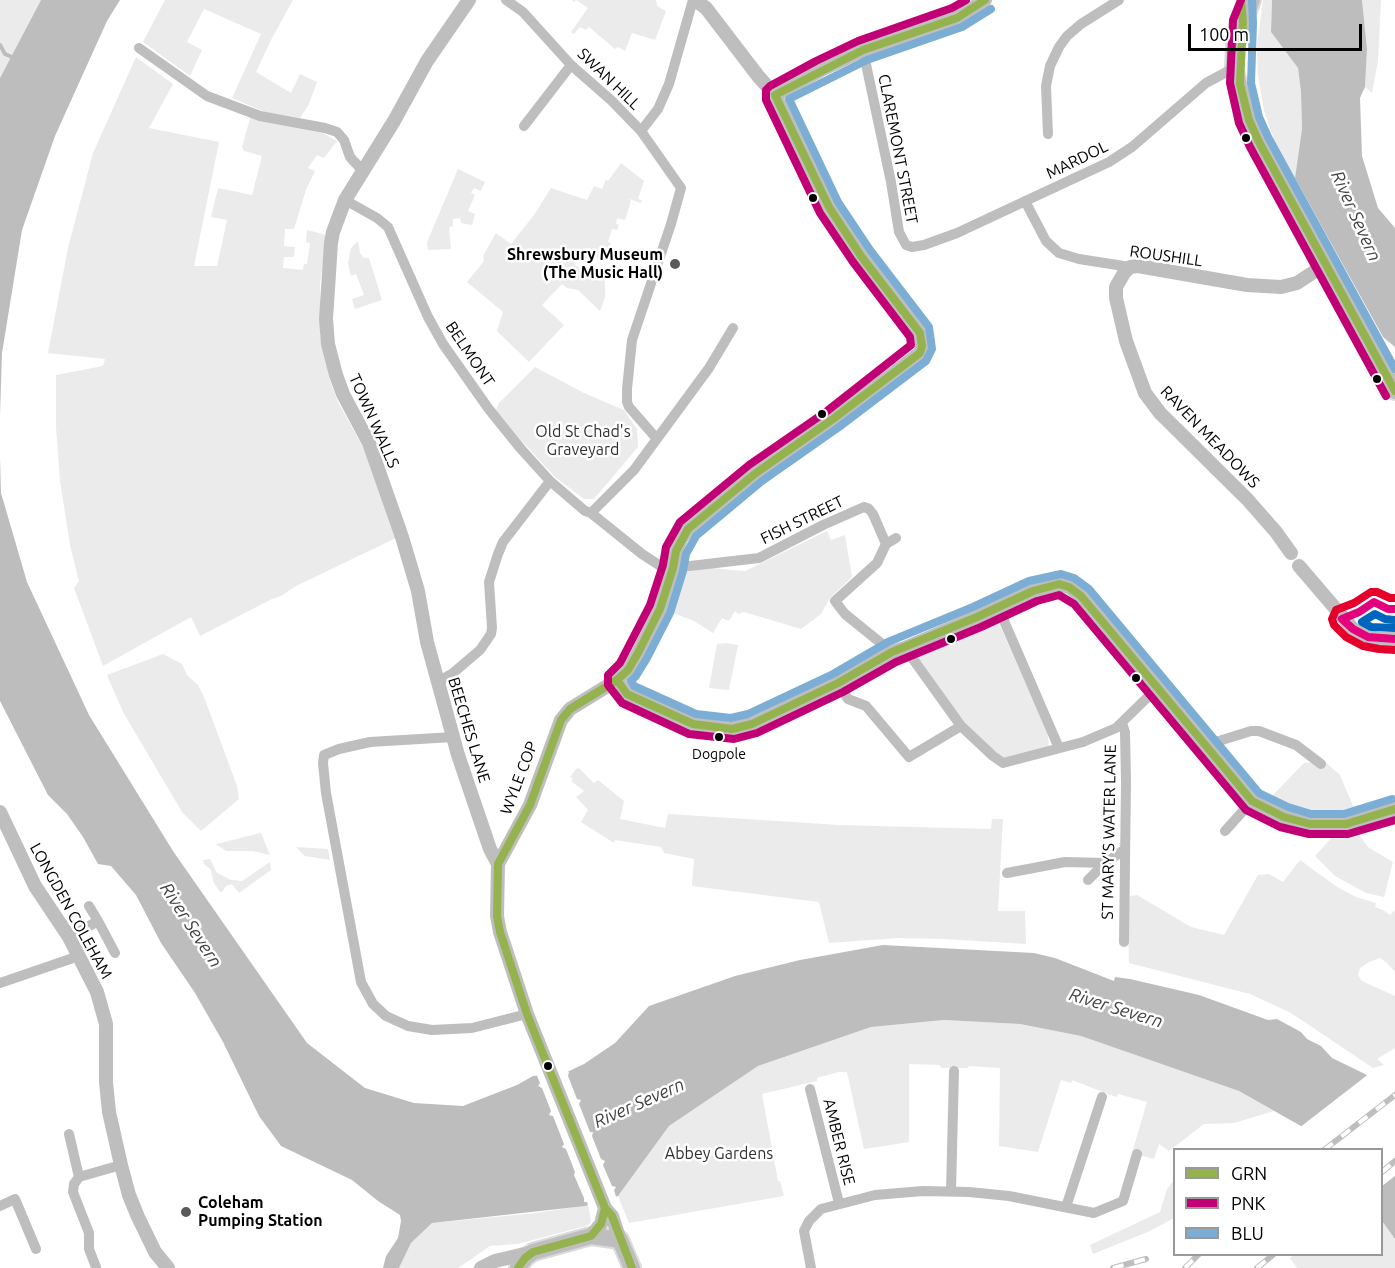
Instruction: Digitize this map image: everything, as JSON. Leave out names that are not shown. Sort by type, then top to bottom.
[{"type":"main road","points":[[1240,84],[1243,22],[1241,0]]},
{"type":"main road","points":[[1252,0],[1235,45],[1234,68],[1249,120],[1395,391]]},
{"type":"main road","points":[[518,1268],[533,1252],[591,1236],[620,1240],[632,1268]]},
{"type":"street","name":"TOWN WALLS","points":[[436,677],[417,591],[402,537],[369,443],[343,394],[328,344],[327,289],[333,232],[345,200],[427,62],[469,0]]},
{"type":"street","name":"SWAN HILL","points":[[506,0],[523,12],[571,65],[612,101],[641,132],[681,188],[632,340],[627,389],[629,407],[657,439]]},
{"type":"street","points":[[641,132],[658,109],[669,84],[694,0],[706,8],[743,58],[775,95],[863,50],[957,18],[985,0]]},
{"type":"street","points":[[1048,134],[1046,86],[1050,66],[1059,47],[1076,28],[1119,0]]},
{"type":"street","points":[[139,48],[207,96],[260,116],[337,132],[344,140],[350,157],[362,170]]},
{"type":"street","name":"CLAREMONT STREET","points":[[863,50],[891,182],[898,232],[906,245],[912,247]]},
{"type":"street","points":[[524,126],[571,65]]},
{"type":"street","name":"MARDOL","points":[[912,247],[957,233],[1120,156],[1206,83],[1234,68]]},
{"type":"street","name":"WYLE COP","points":[[620,1240],[527,1014],[500,932],[497,916],[498,864],[530,805],[551,742],[561,720],[570,709],[628,670],[643,644],[660,609],[681,539],[705,513],[920,353],[922,346],[920,333],[863,258],[829,207],[775,95]]},
{"type":"street","name":"BELMONT","points":[[345,200],[388,227],[428,317],[443,344],[488,408],[550,481],[642,554],[662,567],[673,569]]},
{"type":"street","name":"ROUSHILL","points":[[1025,201],[1046,241],[1059,252],[1079,259],[1130,267],[1138,266],[1247,285],[1281,287],[1297,283],[1326,264]]},
{"type":"street","name":"RAVEN MEADOWS","points":[[1130,267],[1119,280],[1116,298],[1126,341],[1146,393],[1160,413],[1247,499],[1292,553]]},
{"type":"street","points":[[591,513],[634,470],[709,369],[733,328]]},
{"type":"street","points":[[436,677],[453,673],[480,650],[491,634],[489,582],[502,542],[550,481]]},
{"type":"street","name":"FISH STREET","points":[[673,569],[759,558],[864,507],[873,514],[891,541],[877,562],[835,601],[845,614],[898,650]]},
{"type":"street","points":[[1299,566],[1342,619],[1353,629],[1368,637],[1395,639]]},
{"type":"street","points":[[616,680],[627,694],[693,724],[732,729],[752,724],[838,683],[898,650],[1033,591],[1059,584],[1069,587],[1082,596],[1252,801],[1284,817],[1310,824],[1346,824],[1395,809]]},
{"type":"street","points":[[998,607],[1059,748]]},
{"type":"street","points":[[898,650],[961,726],[1003,763],[1083,742],[1107,732],[1122,723],[1143,699],[1157,688]]},
{"type":"street","name":"BEECHES LANE","points":[[436,677],[490,849],[498,864]]},
{"type":"street","points":[[838,683],[848,699],[866,706],[909,757],[961,726]]},
{"type":"street","name":"ST MARY'S WATER LANE","points":[[1122,723],[1125,732],[1126,782],[1124,942]]},
{"type":"street","points":[[1206,745],[1251,731],[1259,731],[1296,745],[1321,764]]},
{"type":"street","points":[[453,737],[370,742],[324,755],[326,793],[361,982],[373,1004],[386,1016],[408,1026],[432,1030],[472,1028],[527,1014]]},
{"type":"street","points":[[1225,831],[1252,801]]},
{"type":"street","name":"LONGDEN COLEHAM","points":[[0,812],[35,886],[69,937],[97,992],[107,1034],[106,1082],[109,1113],[121,1165],[138,1217],[155,1252],[168,1268]]},
{"type":"street","points":[[1088,880],[1105,863],[1124,850]]},
{"type":"street","points":[[1008,873],[1065,862],[1105,863]]},
{"type":"street","points":[[89,906],[115,953]]},
{"type":"street","points":[[69,937],[98,921]]},
{"type":"street","points":[[0,982],[79,956]]},
{"type":"street","points":[[951,1191],[954,1071]]},
{"type":"street","name":"AMBER RISE","points":[[810,1089],[839,1203]]},
{"type":"street","points":[[1066,1208],[1102,1096]]},
{"type":"street","points":[[69,1134],[79,1177]]},
{"type":"street","points":[[811,1268],[804,1236],[806,1226],[814,1214],[821,1209],[839,1203],[901,1192],[951,1191],[1009,1196],[1094,1213],[1123,1201],[1137,1154]]},
{"type":"street","points":[[96,1267],[89,1249],[89,1233],[73,1192],[74,1184],[79,1177],[121,1165]]},
{"type":"street","points":[[0,1206],[15,1199],[36,1248]]},
{"type":"street","points":[[591,1236],[601,1224],[605,1207]]},
{"type":"street","points":[[481,1268],[495,1261],[533,1252]]},
{"type":"green space","points":[[0,0],[41,0],[0,78]]},
{"type":"green space","points":[[165,0],[293,0],[256,72],[291,93],[300,74],[317,82],[309,104],[300,118],[265,112],[232,98],[261,34],[204,9],[187,42],[202,50],[190,76],[143,42]]},
{"type":"green space","points":[[576,0],[656,0],[657,6],[666,11],[655,40],[632,33],[625,51],[618,47],[615,49],[589,27],[586,30],[580,27],[574,34],[571,32],[588,8]]},
{"type":"green space","points":[[1263,0],[1272,0],[1271,32],[1298,68],[1302,129],[1295,178],[1275,142],[1264,111],[1258,75],[1257,45]]},
{"type":"green space","points":[[1362,0],[1381,0],[1378,61],[1372,93],[1365,87],[1367,49]]},
{"type":"green space","points":[[136,57],[173,84],[149,128],[219,142],[194,266],[217,266],[227,220],[211,217],[218,188],[252,195],[262,156],[244,151],[242,147],[251,115],[323,133],[337,141],[324,158],[317,155],[308,168],[315,171],[306,190],[294,229],[285,229],[284,246],[295,247],[294,257],[284,257],[283,268],[303,270],[304,264],[307,264],[310,243],[306,242],[307,230],[327,235],[320,283],[320,335],[330,381],[338,402],[365,451],[396,538],[200,636],[191,617],[103,666],[74,588],[79,581],[70,545],[60,481],[56,427],[56,375],[103,366],[105,359],[48,353],[68,248],[93,153]]},
{"type":"green space","points":[[621,163],[644,181],[638,199],[642,200],[641,203],[629,199],[631,201],[625,220],[617,218],[616,224],[619,225],[617,230],[612,229],[608,242],[611,243],[609,248],[604,247],[601,254],[604,256],[603,260],[581,251],[575,265],[605,281],[605,297],[601,309],[600,311],[578,290],[567,288],[562,284],[542,305],[564,325],[529,362],[497,331],[503,312],[467,282],[484,261],[483,256],[496,233],[511,244],[534,215],[551,188],[587,200],[594,186],[602,189],[606,180],[608,181]]},
{"type":"green space","points":[[458,169],[485,182],[481,191],[474,188],[471,193],[475,195],[468,211],[475,214],[472,225],[461,223],[460,218],[453,219],[453,226],[449,227],[451,249],[428,250],[427,242]]},
{"type":"green space","points":[[358,241],[360,253],[364,258],[369,258],[382,300],[355,309],[352,299],[364,295],[356,274],[351,276],[348,263],[351,248]]},
{"type":"green space","name":"Old St Chad's Graveyard","points":[[535,367],[584,393],[624,410],[637,429],[638,447],[594,499],[584,499],[555,477],[496,410],[499,403]]},
{"type":"green space","points":[[827,531],[831,540],[845,535],[852,577],[830,598],[821,614],[801,629],[744,612],[738,614],[735,611],[729,621],[722,618],[713,633],[694,621],[668,611],[680,573],[711,568],[745,571]]},
{"type":"green space","points":[[997,619],[1048,734],[1049,751],[1003,761],[951,710],[915,653]]},
{"type":"green space","points":[[717,644],[738,645],[729,690],[709,688]]},
{"type":"green space","points":[[163,654],[182,664],[187,675],[198,685],[237,786],[239,799],[201,831],[182,812],[123,712],[107,675]]},
{"type":"green space","points":[[1324,761],[1340,775],[1353,806],[1369,801],[1375,806],[1345,813],[1325,814],[1294,808],[1272,796],[1304,763]]},
{"type":"green space","points":[[579,768],[594,783],[598,780],[624,801],[620,819],[665,828],[668,814],[839,825],[991,829],[992,819],[1003,819],[998,911],[1025,911],[1026,944],[898,938],[829,943],[819,902],[692,886],[694,859],[664,853],[661,847],[615,840],[614,843],[581,822],[588,810],[576,797],[584,791],[571,781],[573,779],[570,777]]},
{"type":"green space","points":[[1356,831],[1368,847],[1393,862],[1384,897],[1366,893],[1335,876],[1315,856],[1334,835]]},
{"type":"green space","points":[[261,833],[270,855],[253,851],[226,851],[216,844]]},
{"type":"green space","points":[[296,847],[328,849],[330,860],[305,856]]},
{"type":"green space","points":[[210,859],[217,873],[231,880],[242,881],[270,862],[271,870],[239,893],[232,884],[226,886],[222,892],[213,881],[211,870],[204,864],[203,860]]},
{"type":"green space","points":[[1300,860],[1337,887],[1356,897],[1376,903],[1375,907],[1390,915],[1395,910],[1395,972],[1380,958],[1360,968],[1358,975],[1362,981],[1395,996],[1395,1048],[1377,1059],[1384,1065],[1373,1068],[1291,1013],[1250,994],[1129,963],[1127,897],[1137,895],[1191,927],[1224,935],[1258,875],[1269,874],[1283,882]]},
{"type":"green space","name":"Abbey Gardens","points":[[944,1020],[1020,1024],[1081,1036],[1239,1091],[1274,1111],[1234,1123],[1204,1124],[1169,1151],[1159,1144],[1154,1159],[1132,1153],[1147,1102],[1118,1094],[1116,1097],[1072,1080],[1071,1083],[1061,1080],[1038,1152],[999,1146],[1000,1068],[969,1066],[968,1068],[941,1068],[940,1065],[909,1064],[909,1142],[864,1149],[847,1072],[838,1072],[817,1078],[817,1081],[762,1094],[778,1181],[780,1181],[784,1196],[629,1223],[618,1196],[669,1126],[758,1066],[871,1027]]},
{"type":"green space","points":[[1173,1181],[1173,1219],[1150,1231],[1093,1254],[1090,1245],[1160,1212],[1167,1189]]},
{"type":"green space","points":[[588,1205],[591,1220],[586,1226],[518,1244],[490,1246],[458,1268],[399,1268],[411,1243],[432,1223],[536,1213]]},
{"type":"green space","points":[[1383,1222],[1395,1239],[1395,1268],[1297,1268],[1290,1258],[1292,1256],[1383,1256]]},
{"type":"water","points":[[41,0],[120,0],[107,21],[55,136],[22,230],[2,353],[0,416],[0,78]]},
{"type":"water","name":"River Severn","points":[[1272,0],[1362,0],[1367,49],[1365,87],[1360,98],[1362,156],[1378,208],[1395,228],[1395,347],[1383,337],[1295,178],[1302,129],[1298,68],[1271,32]]},
{"type":"water","name":"River Severn","points":[[0,458],[1,493],[27,582],[89,715],[173,851],[307,1043],[365,1088],[414,1103],[463,1106],[517,1085],[533,1076],[567,1072],[584,1064],[615,1043],[649,1006],[735,976],[800,960],[883,945],[1034,953],[1055,958],[1114,981],[1115,977],[1130,979],[1199,995],[1268,1020],[1277,1019],[1321,1046],[1332,1058],[1365,1074],[1395,1099],[1395,1239],[1383,1222],[1383,1148],[1374,1148],[1315,1134],[1239,1091],[1081,1036],[1020,1024],[944,1020],[871,1027],[758,1066],[669,1126],[618,1196],[585,1206],[432,1223],[411,1243],[399,1268],[383,1268],[386,1256],[398,1238],[400,1215],[352,1180],[281,1146],[259,1116],[223,1042],[195,993],[161,943],[136,895],[111,866],[98,864],[67,814],[48,795],[0,701]]},
{"type":"pier","points":[[565,1070],[569,1072],[568,1076],[577,1099],[581,1100],[579,1104],[590,1132],[593,1132],[592,1136],[601,1159],[605,1161],[603,1165],[612,1186],[616,1187],[614,1190],[617,1200],[589,1208],[587,1202],[584,1202],[566,1149],[562,1147],[564,1144],[553,1116],[549,1115],[551,1111],[542,1088],[538,1086],[540,1083],[536,1073]]},
{"type":"pier","points":[[1370,1073],[1395,1095],[1395,1176],[1383,1185],[1383,1148],[1322,1148],[1313,1136],[1299,1128]]},
{"type":"waterway","points":[[0,45],[5,54],[14,58]]},
{"type":"railway","points":[[1327,1148],[1395,1095]]},
{"type":"railway","points":[[1383,1171],[1395,1161]]},
{"type":"railway","points":[[1185,1268],[1197,1256]]},
{"type":"railway","points":[[1257,1268],[1272,1256]]},
{"type":"railway","points":[[1113,1268],[1146,1259]]},
{"type":"transit line","name":"PNK","points":[[966,0],[952,8],[858,41],[816,61],[766,90],[766,100],[820,213],[853,262],[910,337],[911,345],[827,411],[749,465],[680,522],[666,547],[663,565],[650,605],[620,663],[608,675],[608,685],[622,703],[689,734],[734,739],[757,733],[843,692],[896,662],[1037,601],[1059,595],[1074,604],[1246,810],[1280,827],[1309,834],[1348,834],[1395,820]]},
{"type":"transit line","name":"GRN","points":[[632,1268],[612,1216],[605,1208],[527,1014],[500,932],[497,916],[498,864],[530,805],[561,720],[570,709],[617,680],[628,670],[638,653],[660,609],[676,551],[688,529],[756,473],[833,419],[920,353],[922,346],[920,333],[861,256],[829,207],[775,95],[863,50],[957,18],[985,0]]},
{"type":"transit line","name":"GRN","points":[[1241,0],[1243,22],[1240,84],[1249,120],[1395,391]]},
{"type":"transit line","name":"PNK","points":[[1241,0],[1233,20],[1230,83],[1239,123],[1386,396]]},
{"type":"transit line","name":"BLU","points":[[1252,0],[1251,83],[1259,117],[1395,369]]},
{"type":"transit line","name":"BLU","points":[[991,9],[962,27],[867,60],[789,99],[838,202],[870,250],[929,327],[932,349],[926,361],[839,427],[762,481],[696,536],[686,554],[670,613],[647,658],[631,681],[634,686],[696,714],[731,718],[748,714],[833,674],[888,642],[1029,581],[1061,574],[1074,578],[1089,589],[1259,793],[1288,807],[1311,814],[1344,814],[1392,799]]},
{"type":"transit line","name":"GRN","points":[[617,680],[627,694],[693,724],[732,729],[752,724],[838,683],[892,652],[1033,591],[1059,584],[1069,587],[1081,596],[1252,801],[1284,817],[1310,824],[1346,824],[1395,809]]},
{"type":"transit line","points":[[1395,598],[1371,592],[1354,603],[1336,610],[1332,619],[1334,625],[1346,637],[1363,646],[1395,650]]},
{"type":"transit line","points":[[1395,609],[1388,609],[1374,602],[1342,619],[1353,629],[1368,637],[1395,639]]},
{"type":"transit line","points":[[1395,620],[1385,619],[1375,614],[1362,622],[1371,627],[1395,628]]},
{"type":"transit line","name":"GRN","points":[[518,1268],[533,1252],[591,1236],[601,1224],[605,1208]]},
{"type":"place","name":"Shrewsbury Museum (The Music Hall)","points":[[675,264]]},
{"type":"place","name":"Dogpole","points":[[719,737]]},
{"type":"place","name":"Coleham Pumping Station","points":[[186,1212]]}]
